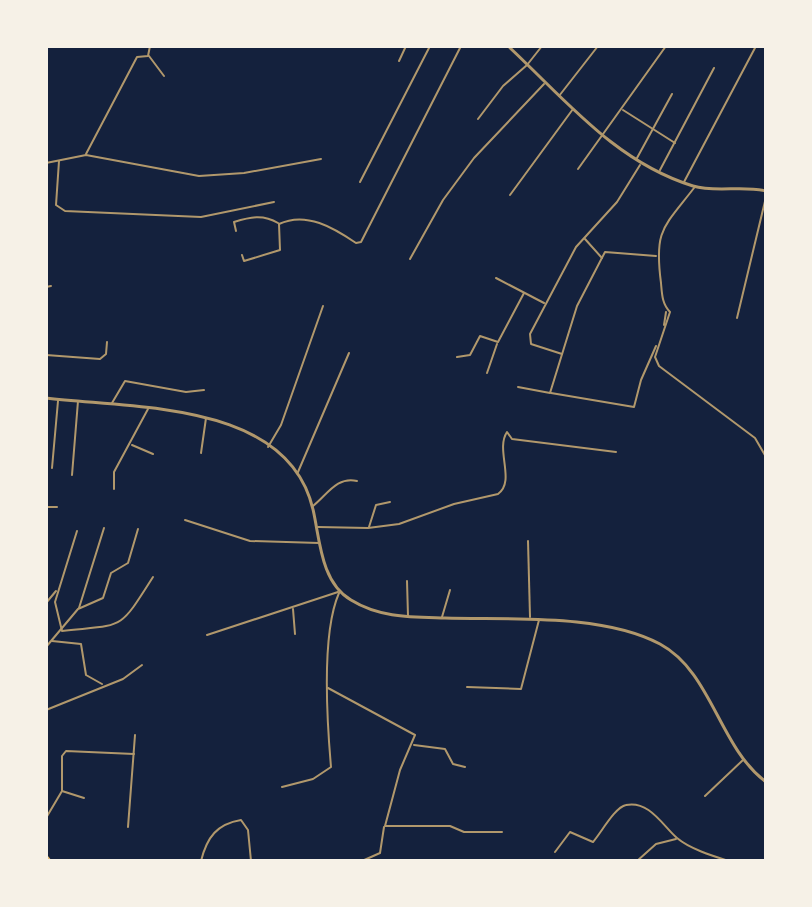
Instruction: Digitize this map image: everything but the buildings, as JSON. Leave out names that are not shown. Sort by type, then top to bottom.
[{"type":"street","points":[[150,46],[148,56],[164,76]]},
{"type":"street","points":[[399,61],[406,46]]},
{"type":"street","points":[[360,182],[430,46]]},
{"type":"street","points":[[236,231],[234,222],[258,216],[279,224],[289,219],[317,222],[356,243],[361,242],[461,46]]},
{"type":"street","points":[[508,46],[602,137],[636,159],[695,187],[766,194],[737,318]]},
{"type":"street","points":[[478,119],[511,76],[527,65],[542,46]]},
{"type":"street","points":[[558,97],[598,46]]},
{"type":"street","points":[[578,169],[666,46]]},
{"type":"street","points":[[684,183],[756,46]]},
{"type":"street","points":[[86,155],[137,57],[148,56]]},
{"type":"street","points":[[659,171],[714,68]]},
{"type":"street","points":[[410,259],[443,200],[474,158],[544,83]]},
{"type":"street","points":[[636,159],[672,94]]},
{"type":"street","points":[[510,195],[573,109]]},
{"type":"street","points":[[622,110],[675,143]]},
{"type":"street","points":[[46,163],[86,155],[199,176],[244,173],[293,161],[321,159]]},
{"type":"street","points":[[60,160],[56,205],[65,211],[201,217],[274,202]]},
{"type":"street","points":[[562,354],[529,341],[563,268],[584,238],[617,202],[642,162]]},
{"type":"street","points":[[518,387],[634,407],[641,380],[664,326],[666,309],[658,256],[662,229],[695,187]]},
{"type":"street","points":[[242,255],[244,261],[280,250],[279,224]]},
{"type":"street","points":[[584,238],[602,258]]},
{"type":"street","points":[[550,393],[577,306],[602,258],[612,251],[658,256]]},
{"type":"street","points":[[496,278],[545,303]]},
{"type":"street","points":[[46,287],[51,286]]},
{"type":"street","points":[[487,373],[498,342],[524,293]]},
{"type":"street","points":[[268,447],[281,425],[323,306]]},
{"type":"street","points":[[666,309],[670,312],[655,357],[659,366],[755,438],[766,457]]},
{"type":"street","points":[[457,357],[470,355],[481,335],[498,342]]},
{"type":"street","points":[[46,355],[97,360],[106,354],[107,342]]},
{"type":"street","points":[[297,473],[349,353]]},
{"type":"street","points":[[112,404],[125,381],[186,392],[204,390]]},
{"type":"street","points":[[46,398],[206,417],[250,433],[297,473],[313,506],[329,574],[339,592],[362,606],[408,617],[539,619],[615,630],[658,643],[687,669],[743,759],[766,782]]},
{"type":"street","points":[[52,468],[58,400]]},
{"type":"street","points":[[72,475],[78,401]]},
{"type":"street","points":[[114,489],[114,472],[148,408]]},
{"type":"street","points":[[201,453],[206,417]]},
{"type":"street","points":[[317,527],[368,528],[417,519],[454,504],[502,492],[505,482],[501,446],[507,432],[512,439],[532,439],[616,452]]},
{"type":"street","points":[[130,445],[153,454]]},
{"type":"street","points":[[313,506],[338,482],[348,479],[357,481]]},
{"type":"street","points":[[368,528],[376,505],[390,502]]},
{"type":"street","points":[[46,507],[57,507]]},
{"type":"street","points":[[185,520],[250,541],[320,543]]},
{"type":"street","points":[[46,647],[78,609],[104,528]]},
{"type":"street","points":[[78,609],[103,598],[111,573],[128,563],[138,529]]},
{"type":"street","points":[[62,631],[54,611],[57,589],[77,531]]},
{"type":"street","points":[[528,541],[530,618]]},
{"type":"street","points":[[62,631],[102,628],[125,620],[153,577]]},
{"type":"street","points":[[407,581],[408,617]]},
{"type":"street","points":[[46,603],[57,589]]},
{"type":"street","points":[[441,618],[450,590]]},
{"type":"street","points":[[207,635],[339,592]]},
{"type":"street","points":[[282,787],[313,779],[331,767],[326,725],[334,609],[339,592]]},
{"type":"street","points":[[293,608],[295,634]]},
{"type":"street","points":[[467,687],[521,689],[539,619]]},
{"type":"street","points":[[51,642],[70,640],[81,644],[88,679],[105,685]]},
{"type":"street","points":[[46,710],[105,685],[142,665]]},
{"type":"street","points":[[328,688],[411,731],[416,739],[400,770],[380,853],[362,861]]},
{"type":"street","points":[[128,827],[135,735]]},
{"type":"street","points":[[413,745],[445,749],[453,764],[465,767]]},
{"type":"street","points":[[46,818],[62,791],[62,756],[66,751],[134,754]]},
{"type":"street","points":[[705,796],[743,759]]},
{"type":"street","points":[[62,791],[84,798]]},
{"type":"street","points":[[555,852],[570,832],[593,842],[626,805],[655,815],[677,839],[729,861]]},
{"type":"street","points":[[201,861],[215,831],[241,820],[248,830],[251,861]]},
{"type":"street","points":[[385,826],[450,826],[464,832],[502,832]]},
{"type":"street","points":[[637,861],[656,844],[677,839]]},
{"type":"street","points":[[320,861],[325,861]]}]
